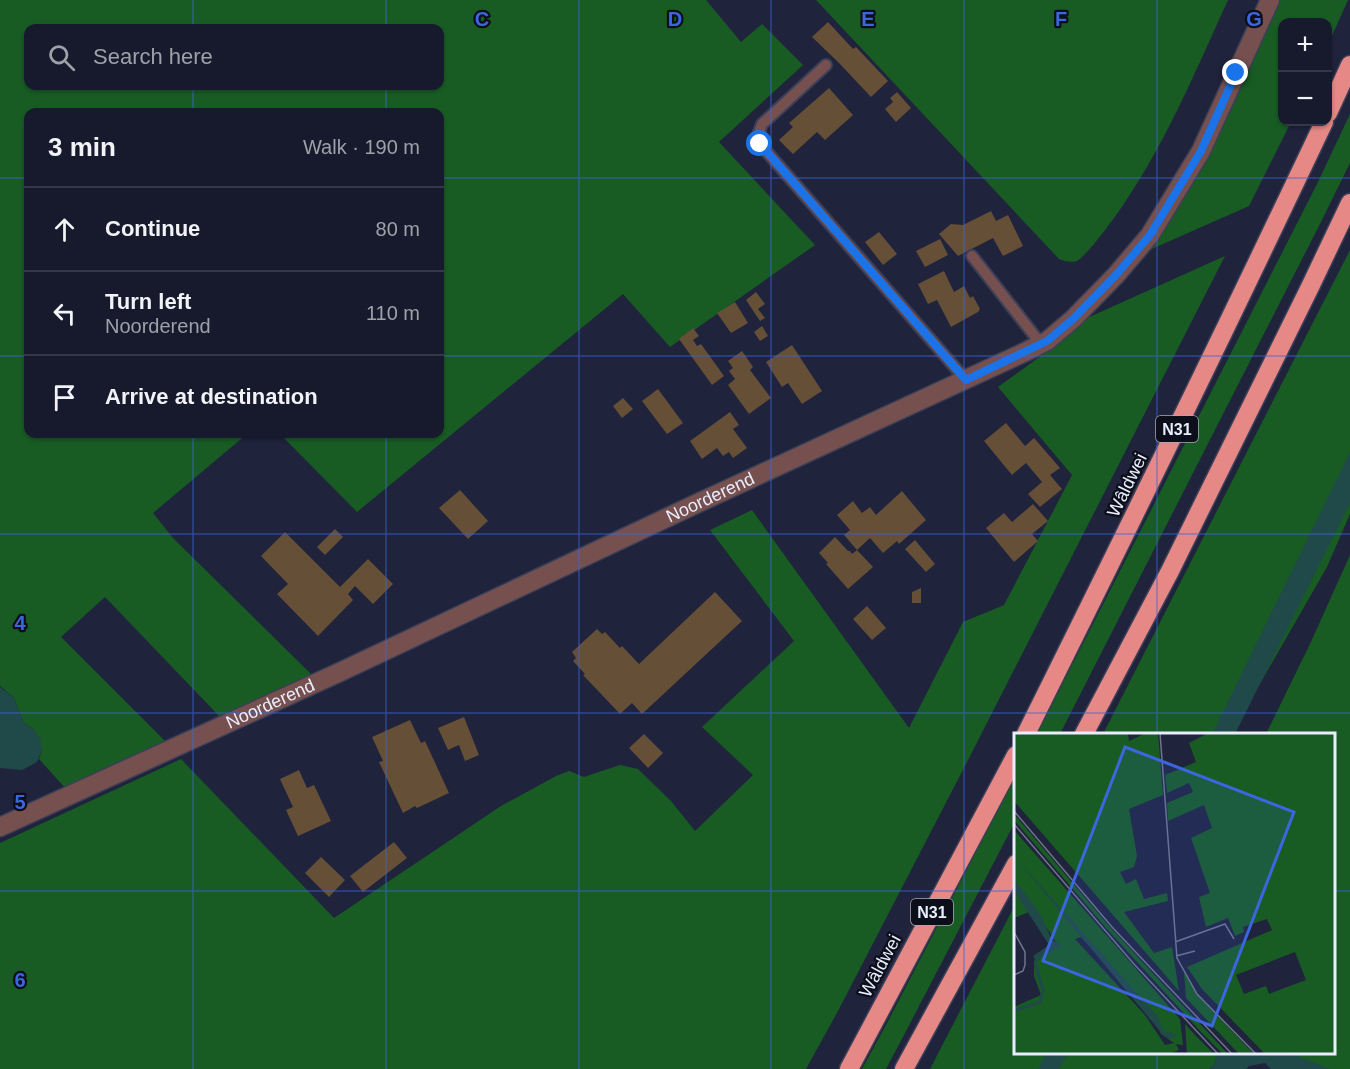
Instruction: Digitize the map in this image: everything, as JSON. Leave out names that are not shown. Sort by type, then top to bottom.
[{"type":"highway","points":[[1332,104],[1350,65]]},
{"type":"highway","name":"Wâldwei","points":[[1027,733],[1136,515],[1322,126]]},
{"type":"highway","points":[[1085,733],[1175,561],[1350,202]]},
{"type":"highway","name":"Wâldwei","points":[[849,1069],[1014,759]]},
{"type":"highway","name":"N31","points":[[904,1069],[1014,868]]},
{"type":"street","name":"Noorderend","points":[[0,827],[329,677],[1047,341],[1073,319],[1116,275],[1150,235],[1201,151],[1270,0]]},
{"type":"lane","points":[[825,65],[762,124],[758,135],[760,144],[966,380]]},
{"type":"lane","points":[[972,256],[1041,344]]},
{"type":"green space","points":[[0,0],[706,0],[741,42],[762,24],[803,65],[719,142],[815,245],[670,347],[623,294],[357,512],[284,438],[444,438],[444,108],[24,108],[24,438],[242,438],[153,513],[173,538],[313,676],[221,718],[105,597],[61,637],[166,742],[66,789],[39,759],[42,750],[33,729],[24,723],[13,697],[0,686]]},
{"type":"green space","points":[[816,0],[1228,0],[1172,121],[1140,179],[1102,234],[1083,256],[1072,262],[1059,259]]},
{"type":"green space","points":[[1278,0],[1348,0],[1332,36],[1332,18],[1278,18],[1278,126],[1289,126],[1249,206],[1111,267],[1147,227]]},
{"type":"green space","points":[[1350,114],[1350,163],[1322,220],[1061,733],[1038,733],[1317,184]]},
{"type":"green space","points":[[1350,250],[1350,514],[1327,567],[1232,733],[1104,733]]},
{"type":"green space","points":[[1225,256],[966,764],[806,1069],[0,1069],[0,843],[181,759],[334,918],[501,806],[569,771],[584,777],[620,765],[638,769],[671,801],[695,831],[753,775],[702,727],[794,641],[710,530],[752,510],[909,728],[963,622],[1004,605],[1072,475],[998,387],[1049,350],[1076,323]]},
{"type":"green space","points":[[1350,555],[1350,1069],[1289,1069],[1271,1054],[1335,1054],[1335,733],[1266,733]]},
{"type":"green space","points":[[1014,779],[1014,824],[904,1035],[886,1069],[862,1069]]},
{"type":"green space","points":[[1014,907],[1014,1054],[1218,1054],[1214,1065],[1209,1069],[930,1069]]},
{"type":"shaded area","points":[[1350,452],[1350,503],[1235,733],[1212,733]]},
{"type":"shaded area","points":[[0,687],[13,697],[24,723],[40,738],[42,750],[37,762],[22,770],[0,768]]},
{"type":"shaded area","points":[[1046,1054],[1067,1054],[1059,1069],[1038,1069]]},
{"type":"shaded area","points":[[1218,1054],[1292,1054],[1330,1069],[1271,1069],[1265,1063],[1249,1066],[1246,1069],[1209,1069],[1214,1065]]},
{"type":"building","points":[[828,22],[853,49],[856,47],[888,81],[871,97],[812,37]]},
{"type":"building","points":[[829,88],[853,115],[825,140],[817,132],[793,154],[779,140],[793,127],[789,123]]},
{"type":"building","points":[[897,92],[911,108],[896,122],[885,109],[893,102],[890,98]]},
{"type":"building","points":[[991,211],[996,221],[1008,215],[1023,246],[1003,256],[993,238],[958,256],[939,234],[951,224],[963,225]]},
{"type":"building","points":[[879,232],[897,254],[883,265],[865,242]]},
{"type":"building","points":[[940,239],[948,255],[925,267],[916,251]]},
{"type":"building","points":[[944,271],[954,292],[964,286],[970,298],[973,296],[980,309],[951,327],[937,300],[928,304],[918,284]]},
{"type":"building","points":[[756,292],[765,304],[758,309],[765,318],[760,321],[746,300]]},
{"type":"building","points":[[735,302],[748,323],[731,333],[717,313]]},
{"type":"building","points":[[762,326],[768,336],[760,341],[754,332]]},
{"type":"building","points":[[693,328],[699,336],[693,340],[697,346],[701,344],[724,376],[712,385],[679,339]]},
{"type":"building","points":[[792,345],[822,391],[802,404],[788,383],[782,387],[766,362]]},
{"type":"building","points":[[742,351],[753,367],[750,370],[771,398],[749,414],[728,385],[735,379],[729,371],[733,368],[728,361]]},
{"type":"building","points":[[658,389],[683,423],[667,434],[642,401]]},
{"type":"building","points":[[623,398],[633,409],[622,418],[613,406]]},
{"type":"building","points":[[730,412],[739,425],[733,429],[747,448],[733,458],[729,452],[723,456],[717,448],[702,459],[690,441]]},
{"type":"building","points":[[1006,423],[1025,446],[1034,438],[1060,468],[1050,475],[1062,489],[1040,507],[1028,494],[1042,482],[1026,463],[1012,475],[984,441]]},
{"type":"building","points":[[460,490],[488,521],[468,539],[439,508]]},
{"type":"building","points":[[902,491],[926,520],[899,544],[897,541],[883,553],[870,538],[857,550],[844,535],[850,530],[837,515],[853,501],[862,513],[870,507],[876,515]]},
{"type":"building","points":[[1033,504],[1048,521],[1032,534],[1038,541],[1014,562],[986,528],[1004,513],[1012,522]]},
{"type":"building","points":[[335,529],[343,537],[325,555],[317,547]]},
{"type":"building","points":[[285,532],[340,587],[368,559],[393,584],[373,604],[355,586],[348,594],[353,600],[318,636],[277,594],[288,584],[261,556]]},
{"type":"building","points":[[835,537],[852,554],[857,550],[873,567],[848,589],[819,553]]},
{"type":"building","points":[[915,540],[935,564],[926,572],[905,549]]},
{"type":"building","points":[[921,588],[921,603],[912,603],[912,592]]},
{"type":"building","points":[[715,592],[742,621],[642,714],[632,703],[620,714],[583,675],[585,674],[573,661],[576,658],[572,652],[597,629],[602,634],[605,632],[620,648],[622,646],[639,664]]},
{"type":"building","points":[[867,606],[886,628],[872,640],[853,619]]},
{"type":"building","points":[[464,717],[479,755],[465,761],[459,745],[448,750],[438,728]]},
{"type":"building","points":[[410,720],[421,743],[425,741],[449,793],[403,813],[379,762],[383,761],[372,737]]},
{"type":"building","points":[[644,734],[663,753],[648,768],[629,748]]},
{"type":"building","points":[[299,770],[307,788],[314,785],[331,821],[298,836],[286,810],[293,807],[280,779]]},
{"type":"building","points":[[394,842],[407,858],[363,892],[350,876]]},
{"type":"building","points":[[321,857],[345,880],[329,897],[305,873]]},
{"type":"route","points":[[760,144],[966,380],[1047,341],[1073,319],[1116,275],[1150,235],[1201,151],[1236,73]]}]
